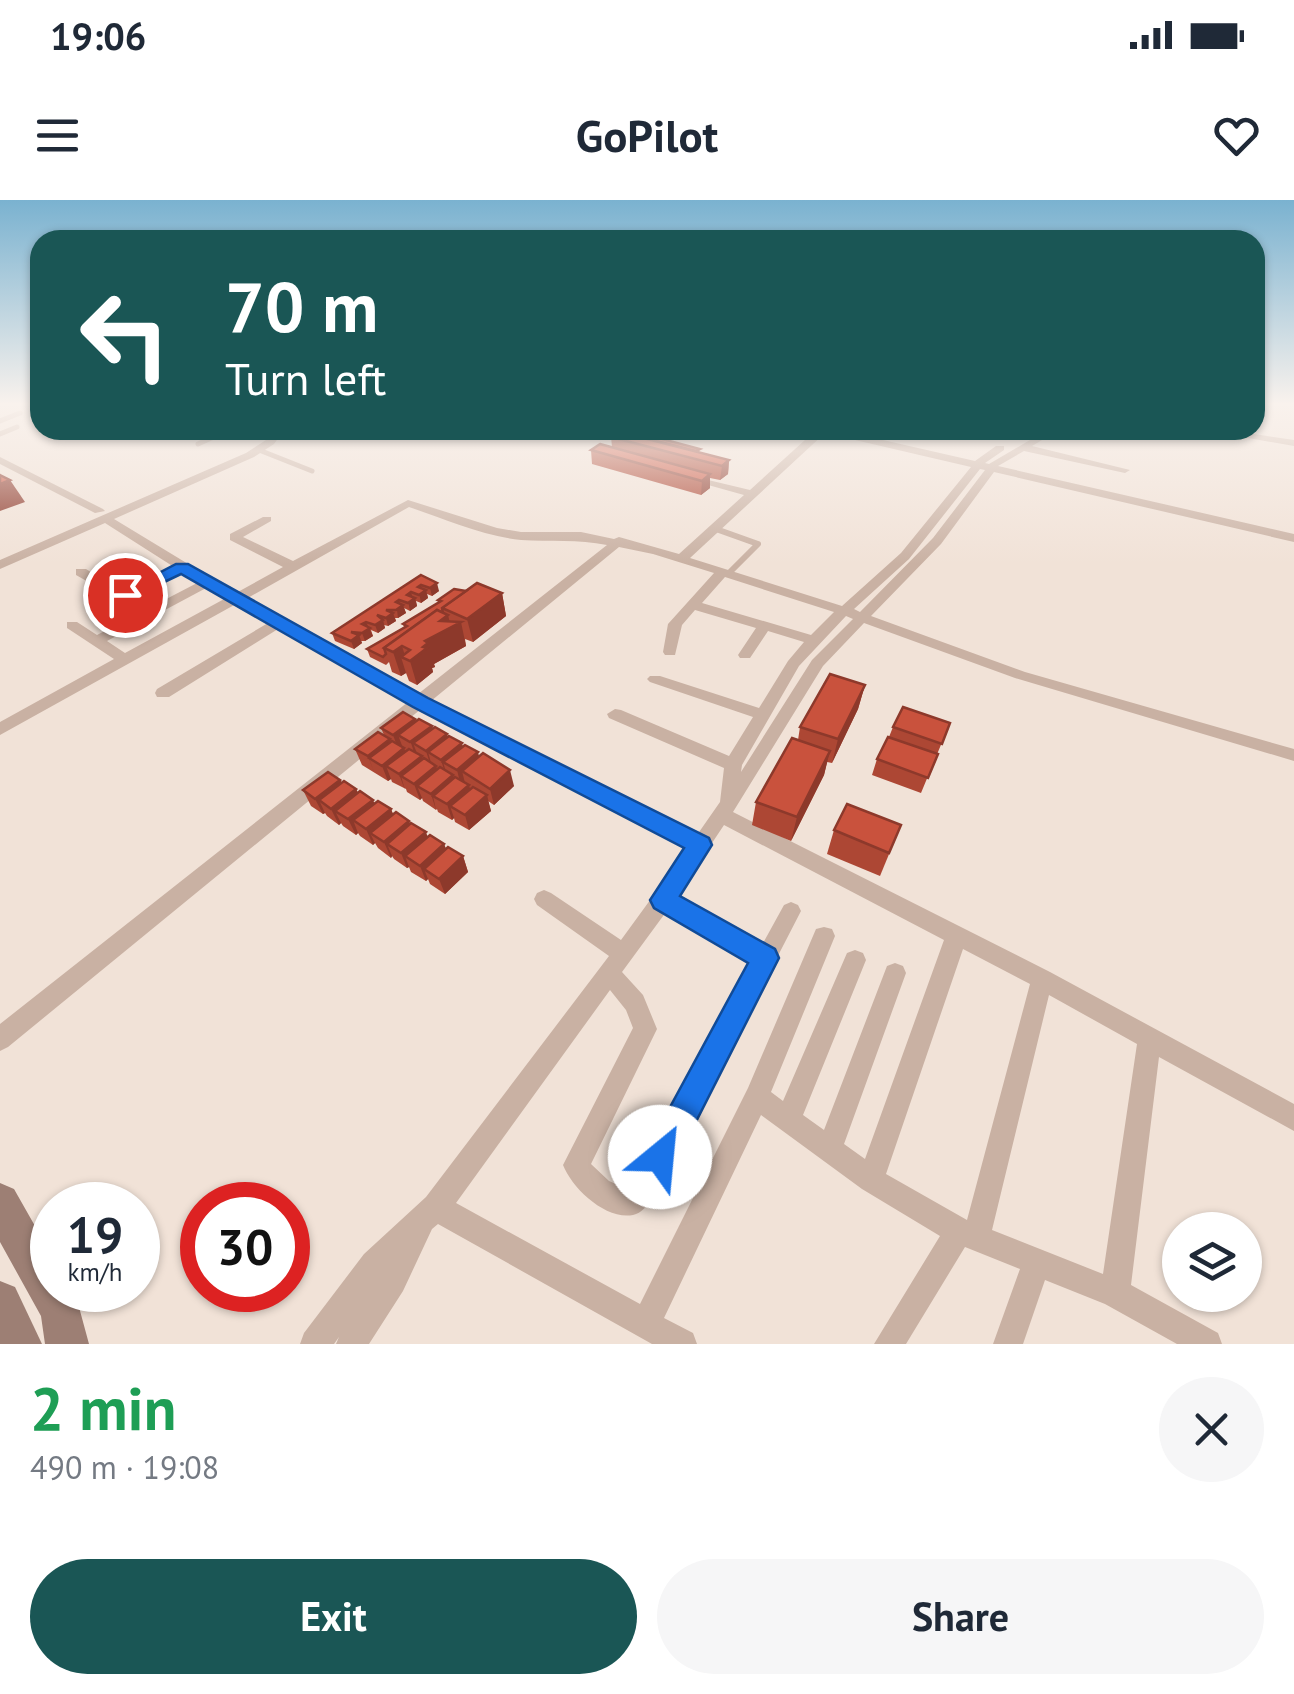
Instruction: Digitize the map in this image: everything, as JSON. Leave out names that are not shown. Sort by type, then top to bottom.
[{"type":"main road","points":[[0,1203],[61,1311],[67,1344]]},
{"type":"main road","points":[[0,1302],[20,1344]]},
{"type":"street","points":[[0,565],[223,457]]},
{"type":"street","points":[[0,553],[241,457]]},
{"type":"street","points":[[682,558],[794,457]]},
{"type":"street","points":[[954,457],[1294,535]]},
{"type":"street","points":[[959,457],[1294,535]]},
{"type":"street","points":[[725,808],[733,765],[793,664],[812,640],[851,616],[937,540],[986,464],[996,457]]},
{"type":"street","points":[[986,464],[999,457]]},
{"type":"street","points":[[1067,457],[1125,470]]},
{"type":"street","points":[[1061,479],[1074,459]]},
{"type":"street","points":[[0,460],[103,515],[232,598],[421,702],[700,845]]},
{"type":"street","points":[[674,472],[754,494]]},
{"type":"street","points":[[0,728],[408,503],[508,534],[618,541],[682,558],[824,605],[1047,691],[1294,763]]},
{"type":"street","points":[[267,519],[234,537],[290,565]]},
{"type":"street","points":[[0,1040],[618,541]]},
{"type":"street","points":[[81,572],[120,596],[182,568]]},
{"type":"street","points":[[670,652],[676,624],[691,604],[726,572]]},
{"type":"street","points":[[97,641],[206,583]]},
{"type":"street","points":[[691,604],[812,640]]},
{"type":"street","points":[[851,616],[1020,675],[1294,755]]},
{"type":"street","points":[[351,1344],[393,1281],[430,1214],[663,900],[851,616]]},
{"type":"street","points":[[163,693],[278,623]]},
{"type":"street","points":[[72,625],[124,658]]},
{"type":"street","points":[[745,654],[764,626]]},
{"type":"street","points":[[654,679],[764,715]]},
{"type":"street","points":[[614,714],[733,765]]},
{"type":"street","points":[[725,808],[1294,1118]]},
{"type":"street","points":[[544,899],[616,963],[645,1029],[576,1165],[583,1178],[606,1194],[618,1201],[631,1202],[642,1190],[791,910]]},
{"type":"street","points":[[663,900],[765,958]]},
{"type":"street","points":[[646,1323],[757,1097],[824,936]]},
{"type":"street","points":[[871,1180],[956,937]]},
{"type":"street","points":[[788,1120],[856,960]]},
{"type":"street","points":[[830,1150],[895,974]]},
{"type":"street","points":[[888,1344],[968,1234],[1042,979]]},
{"type":"street","points":[[1115,1293],[1150,1038]]},
{"type":"street","points":[[757,1097],[871,1180],[968,1234],[1115,1293],[1207,1344]]},
{"type":"street","points":[[430,1214],[682,1344]]},
{"type":"street","points":[[316,1344],[374,1264],[430,1214]]},
{"type":"street","points":[[1008,1344],[1037,1262]]},
{"type":"lane","points":[[278,457],[312,471]]},
{"type":"lane","points":[[716,528],[758,544],[726,572]]},
{"type":"building","points":[[617,457],[649,457],[710,474],[702,481]]},
{"type":"building","points":[[689,457],[729,460],[722,466]]},
{"type":"building","points":[[421,575],[437,583],[430,588],[418,587],[426,590],[419,595],[411,592],[407,595],[415,598],[408,603],[396,602],[403,605],[386,610],[393,613],[386,618],[377,615],[383,620],[375,625],[362,624],[370,628],[362,633],[351,632],[359,635],[351,641],[332,633]]},
{"type":"building","points":[[477,583],[502,593],[467,619],[442,608]]},
{"type":"building","points":[[454,589],[466,591],[442,608],[443,613],[437,610],[384,648],[383,657],[367,649],[407,626],[403,624]]},
{"type":"building","points":[[437,610],[448,615],[440,621],[461,622],[425,641],[428,643],[423,647],[427,648],[410,661],[401,657],[410,650],[402,646],[393,652],[384,648]]},
{"type":"building","points":[[830,674],[865,685],[838,739],[800,727]]},
{"type":"building","points":[[903,707],[950,723],[942,744],[893,727]]},
{"type":"building","points":[[403,712],[415,719],[393,735],[381,728]]},
{"type":"building","points":[[419,719],[432,726],[410,742],[398,735]]},
{"type":"building","points":[[435,727],[447,734],[426,751],[413,743]]},
{"type":"building","points":[[378,732],[390,739],[368,756],[355,749]]},
{"type":"building","points":[[449,736],[462,743],[441,760],[428,752]]},
{"type":"building","points":[[888,737],[938,754],[928,778],[877,759]]},
{"type":"building","points":[[792,738],[830,751],[797,817],[756,802]]},
{"type":"building","points":[[392,741],[404,748],[382,766],[369,758]]},
{"type":"building","points":[[465,745],[478,752],[457,770],[443,762]]},
{"type":"building","points":[[409,749],[422,756],[399,774],[386,766]]},
{"type":"building","points":[[483,753],[510,770],[490,789],[462,771]]},
{"type":"building","points":[[424,758],[436,766],[414,784],[401,776]]},
{"type":"building","points":[[440,767],[453,775],[431,794],[417,786]]},
{"type":"building","points":[[328,772],[340,780],[315,799],[303,790]]},
{"type":"building","points":[[455,777],[469,785],[447,804],[433,796]]},
{"type":"building","points":[[344,781],[356,789],[331,809],[319,800]]},
{"type":"building","points":[[473,787],[487,795],[465,815],[450,806]]},
{"type":"building","points":[[360,791],[373,800],[348,819],[335,811]]},
{"type":"building","points":[[378,801],[391,809],[366,829],[353,820]]},
{"type":"building","points":[[847,804],[901,825],[889,853],[834,830]]},
{"type":"building","points":[[396,812],[409,821],[384,842],[370,833]]},
{"type":"building","points":[[411,823],[426,832],[401,853],[387,844]]},
{"type":"building","points":[[430,835],[444,844],[420,866],[405,856]]},
{"type":"building","points":[[448,847],[463,856],[439,879],[424,869]]},
{"type":"route","points":[[125,595],[182,568],[421,702],[700,845],[663,900],[765,958],[660,1157]]}]
